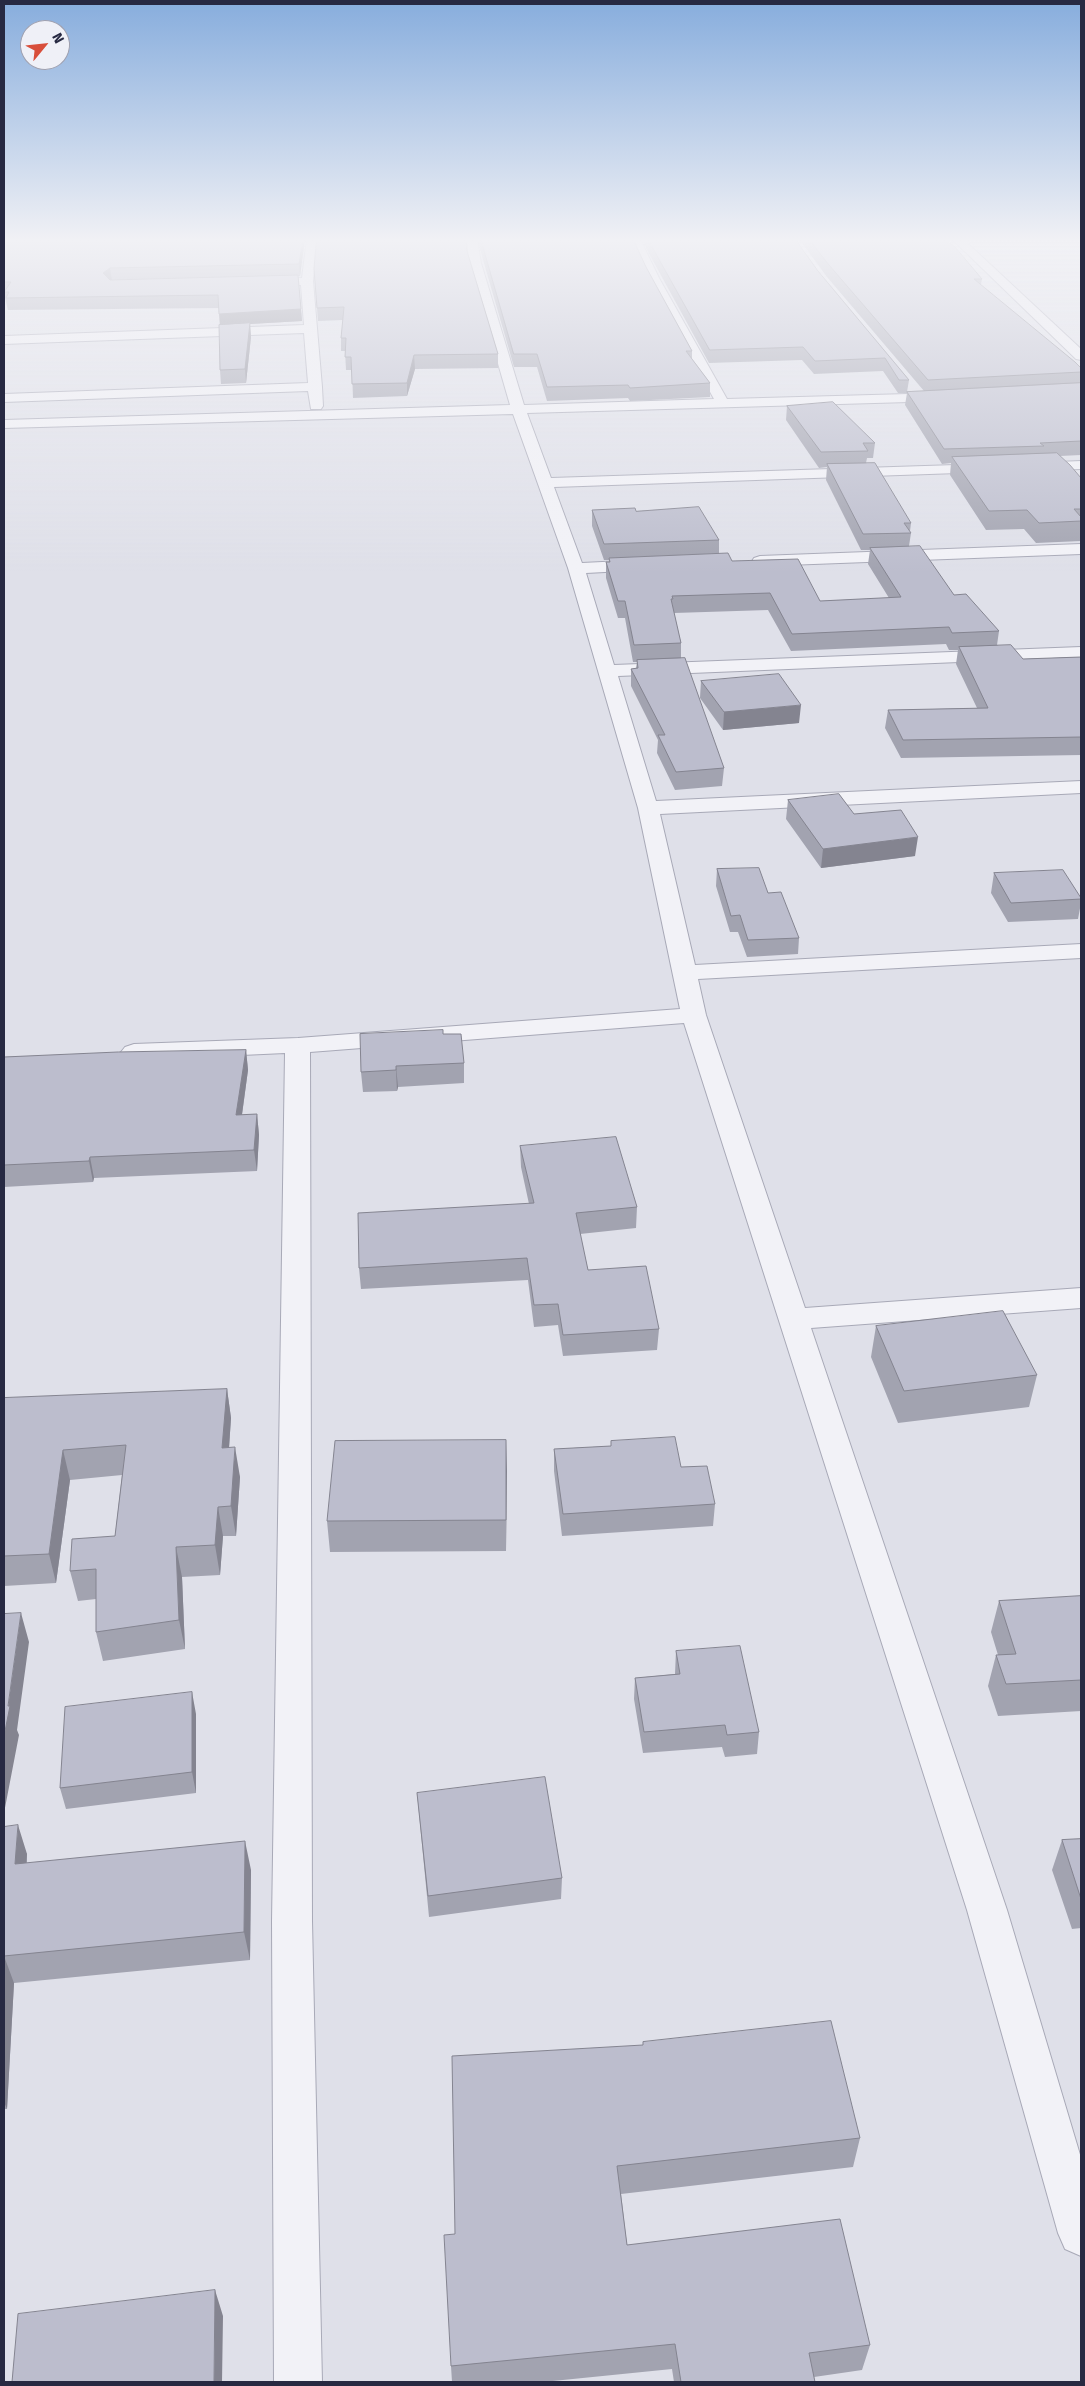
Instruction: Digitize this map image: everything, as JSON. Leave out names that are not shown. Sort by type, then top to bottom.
[{"type":"street","points":[[312,350],[317,415]]},
{"type":"street","points":[[501,350],[519,411],[576,568],[648,808],[683,973],[694,1015],[987,1910],[1081,2233]]},
{"type":"street","points":[[693,350],[723,404]]},
{"type":"street","points":[[909,384],[921,398]]},
{"type":"street","points":[[4,398],[315,387]]},
{"type":"street","points":[[4,424],[519,411],[959,397]]},
{"type":"street","points":[[1022,467],[1081,465]]},
{"type":"street","points":[[545,483],[1002,468]]},
{"type":"street","points":[[744,562],[1081,548]]},
{"type":"street","points":[[576,568],[655,565]]},
{"type":"street","points":[[607,671],[1081,652]]},
{"type":"street","points":[[648,808],[1081,787]]},
{"type":"street","points":[[683,973],[1081,951]]},
{"type":"street","points":[[112,1054],[298,1045],[694,1015]]},
{"type":"street","points":[[298,1045],[292,1911],[298,2382]]},
{"type":"street","points":[[793,1319],[1081,1298]]},
{"type":"building","points":[[220,350],[247,350],[245,369],[220,370]]},
{"type":"building","points":[[345,350],[497,350],[498,354],[414,355],[407,383],[352,384],[351,357],[345,357]]},
{"type":"building","points":[[513,350],[692,350],[686,351],[710,383],[630,388],[628,385],[547,387],[537,354],[514,354]]},
{"type":"building","points":[[806,350],[884,350],[909,380],[899,380],[885,358],[815,361]]},
{"type":"building","points":[[902,350],[1061,350],[1081,368],[1081,372],[928,380]]},
{"type":"building","points":[[1081,383],[1081,441],[1040,443],[1044,446],[944,449],[907,392]]},
{"type":"building","points":[[833,402],[875,443],[863,443],[868,451],[821,452],[787,406]]},
{"type":"building","points":[[1057,453],[1081,478],[1081,509],[1074,509],[1081,517],[1081,521],[1039,523],[1027,510],[989,511],[952,457]]},
{"type":"building","points":[[875,463],[911,523],[904,523],[911,533],[863,534],[827,464]]},
{"type":"building","points":[[699,507],[719,540],[604,544],[592,510],[635,508],[636,511]]},
{"type":"building","points":[[920,546],[954,595],[966,594],[999,631],[952,633],[949,627],[792,634],[770,593],[672,596],[673,599],[671,599],[681,643],[634,645],[625,601],[618,601],[606,562],[610,562],[609,558],[728,553],[732,561],[798,559],[820,601],[901,597],[870,548]]},
{"type":"building","points":[[1011,645],[1023,659],[1081,657],[1081,737],[903,740],[888,710],[988,708],[959,647]]},
{"type":"building","points":[[685,658],[724,768],[676,772],[658,735],[665,735],[631,669],[638,668],[637,660]]},
{"type":"building","points":[[779,674],[801,705],[724,712],[701,681]]},
{"type":"building","points":[[839,794],[854,814],[901,810],[918,837],[823,849],[788,800]]},
{"type":"building","points":[[759,868],[768,893],[781,892],[799,938],[748,940],[740,915],[731,916],[717,869]]},
{"type":"building","points":[[1063,870],[1081,899],[1011,903],[994,873]]},
{"type":"building","points":[[443,1030],[443,1034],[461,1034],[464,1063],[396,1066],[396,1070],[361,1072],[360,1034]]},
{"type":"building","points":[[246,1050],[236,1115],[257,1114],[254,1150],[90,1157],[89,1161],[4,1165],[4,1057],[118,1052]]},
{"type":"building","points":[[616,1137],[637,1207],[576,1213],[588,1270],[646,1266],[659,1329],[563,1335],[558,1304],[534,1305],[527,1258],[359,1268],[358,1213],[534,1203],[520,1146]]},
{"type":"building","points":[[1003,1311],[1037,1375],[904,1391],[876,1326]]},
{"type":"building","points":[[227,1389],[222,1448],[235,1447],[231,1506],[218,1507],[215,1545],[176,1547],[179,1620],[96,1632],[96,1569],[70,1571],[72,1539],[115,1536],[126,1445],[63,1450],[49,1554],[4,1556],[4,1398]]},
{"type":"building","points":[[675,1437],[681,1467],[707,1466],[715,1504],[563,1514],[554,1449],[611,1446],[611,1441]]},
{"type":"building","points":[[506,1440],[506,1520],[327,1521],[335,1441]]},
{"type":"building","points":[[1081,1596],[1081,1680],[1006,1684],[996,1655],[1016,1654],[999,1601]]},
{"type":"building","points":[[21,1613],[8,1706],[10,1706],[4,1736],[4,1614]]},
{"type":"building","points":[[740,1646],[759,1732],[727,1735],[725,1725],[644,1732],[635,1678],[680,1674],[676,1651]]},
{"type":"building","points":[[192,1692],[192,1772],[60,1788],[65,1707]]},
{"type":"building","points":[[545,1777],[562,1878],[428,1896],[417,1793]]},
{"type":"building","points":[[18,1825],[15,1864],[245,1841],[244,1932],[4,1956],[4,1827]]},
{"type":"building","points":[[1081,1839],[1081,1899],[1062,1840]]},
{"type":"building","points":[[831,2021],[860,2138],[617,2166],[627,2245],[840,2219],[870,2345],[809,2353],[815,2382],[681,2382],[675,2344],[451,2366],[444,2235],[455,2234],[452,2056],[643,2045],[643,2042]]},
{"type":"building","points":[[215,2290],[214,2382],[12,2382],[18,2314]]}]
